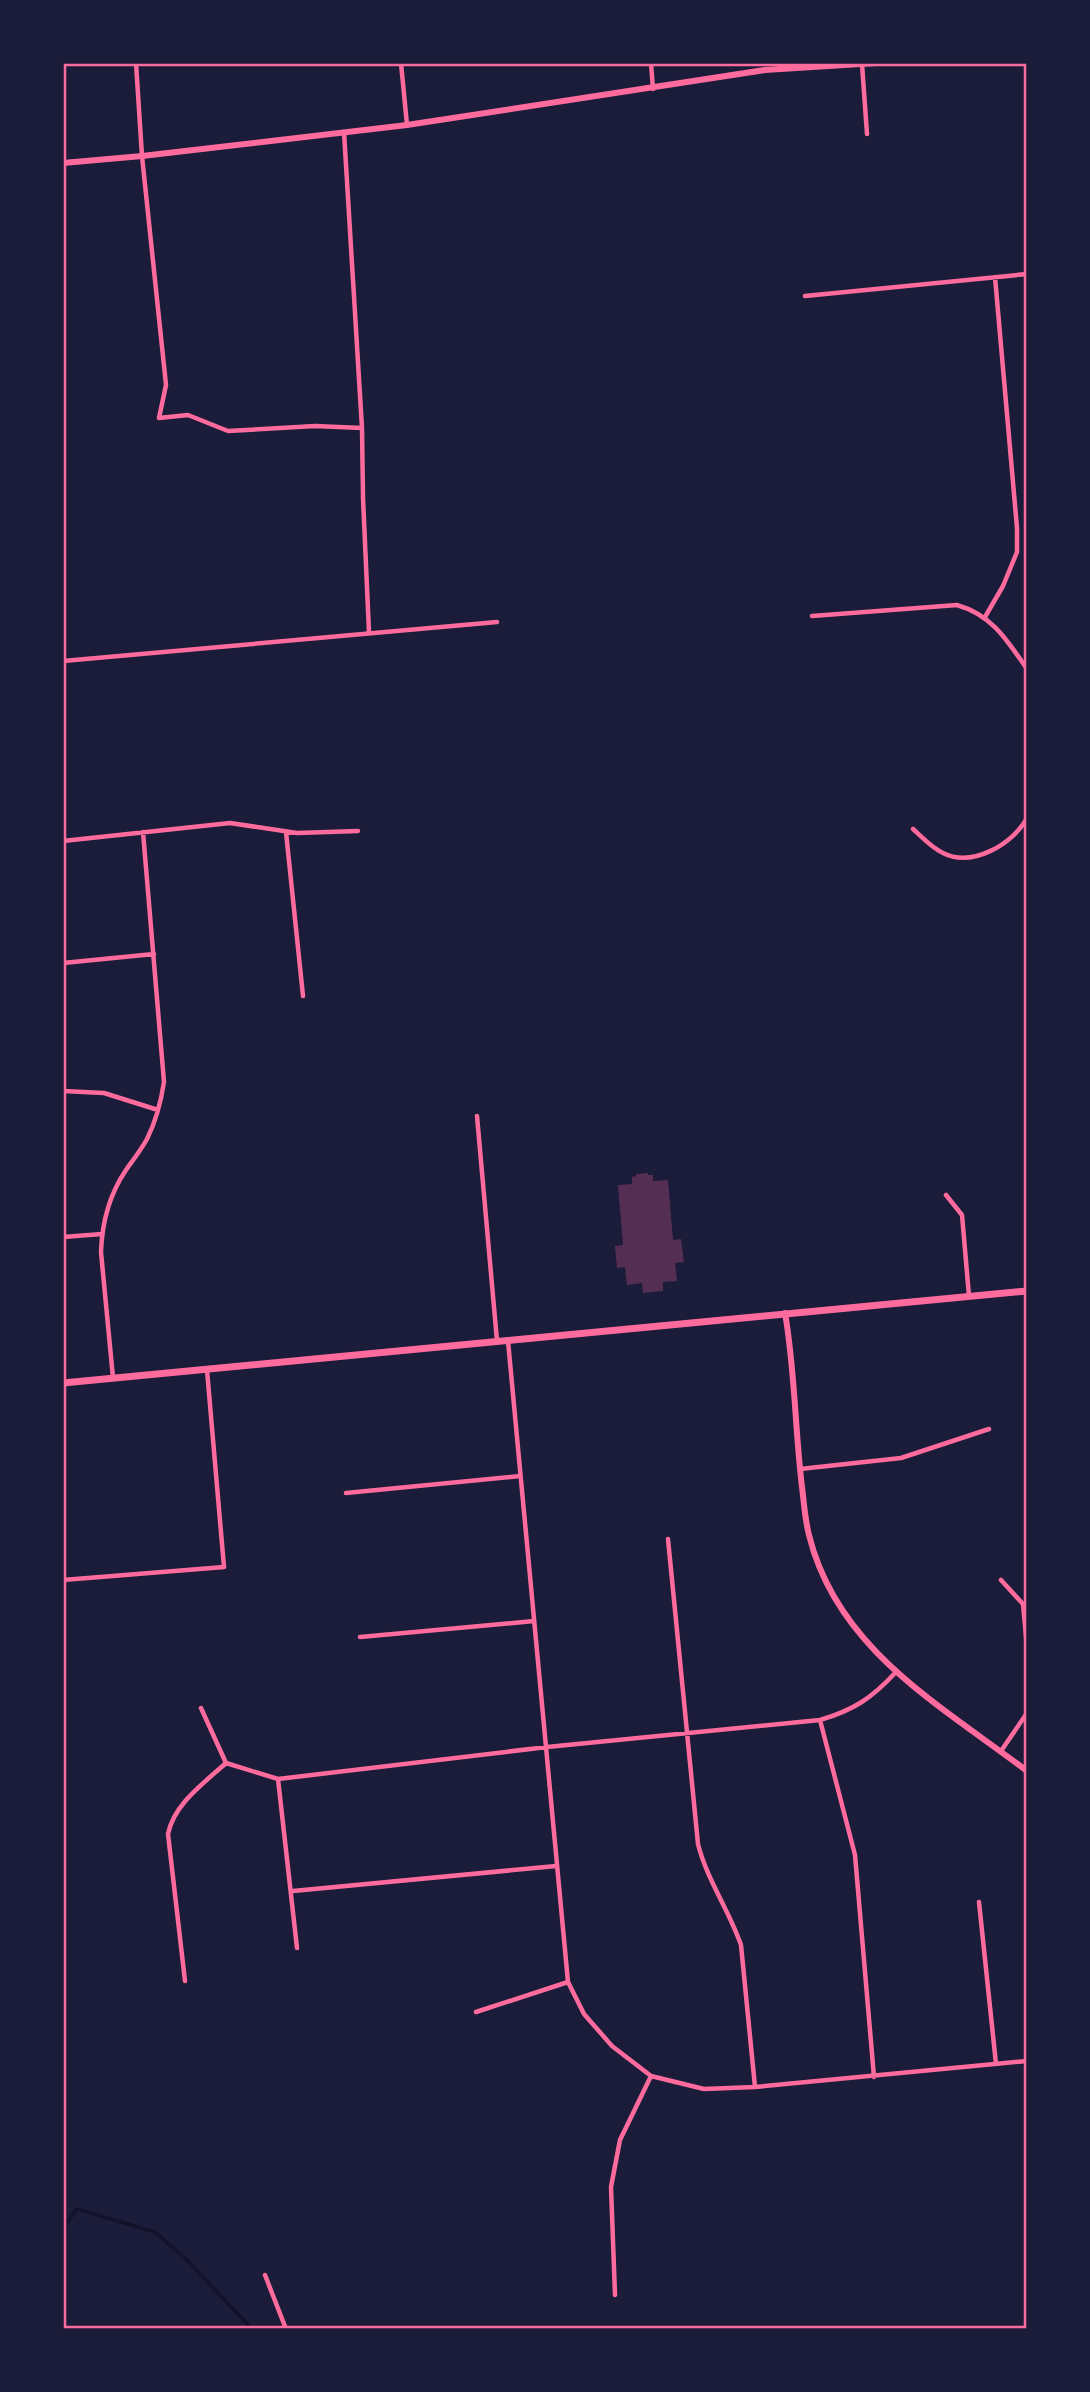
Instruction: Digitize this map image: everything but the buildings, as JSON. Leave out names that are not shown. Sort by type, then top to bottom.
[{"type":"main road","points":[[63,1383],[1027,1291]]},
{"type":"street","points":[[136,63],[142,156],[166,385],[159,418],[188,415],[228,431],[315,426],[362,428]]},
{"type":"street","points":[[401,63],[407,125]]},
{"type":"street","points":[[651,63],[653,89]]},
{"type":"street","points":[[63,163],[407,125],[765,70],[876,63]]},
{"type":"street","points":[[862,64],[867,134]]},
{"type":"street","points":[[344,132],[362,428],[369,632]]},
{"type":"street","points":[[805,296],[1027,274]]},
{"type":"street","points":[[985,617],[1003,586],[1017,552],[995,277]]},
{"type":"street","points":[[812,616],[945,604],[972,609],[1000,629],[1027,669]]},
{"type":"street","points":[[63,661],[497,622]]},
{"type":"street","points":[[913,829],[943,853],[960,858],[995,849],[1017,832],[1027,818]]},
{"type":"street","points":[[63,841],[230,823],[297,833],[358,831]]},
{"type":"street","points":[[113,1378],[101,1252],[102,1234],[116,1185],[146,1140],[158,1110],[164,1082],[143,832]]},
{"type":"street","points":[[286,832],[303,996]]},
{"type":"street","points":[[63,963],[154,954]]},
{"type":"street","points":[[63,1091],[104,1093],[158,1110]]},
{"type":"street","points":[[477,1115],[497,1342]]},
{"type":"street","points":[[946,1195],[962,1215],[970,1296]]},
{"type":"street","points":[[63,1237],[102,1234]]},
{"type":"street","points":[[785,1313],[808,1534],[833,1597],[860,1636],[896,1672],[1027,1771]]},
{"type":"street","points":[[508,1340],[568,1982],[584,2014],[605,2038],[651,2076],[704,2089],[874,2077],[1027,2061]]},
{"type":"street","points":[[63,1580],[224,1567],[207,1369]]},
{"type":"street","points":[[800,1469],[901,1458],[989,1429]]},
{"type":"street","points":[[345,1493],[520,1476]]},
{"type":"street","points":[[668,1539],[698,1844],[703,1863],[734,1924],[741,1945],[755,2087]]},
{"type":"street","points":[[1001,1580],[1023,1604],[1027,1647]]},
{"type":"street","points":[[360,1637],[534,1621]]},
{"type":"street","points":[[201,1708],[226,1763],[278,1779],[547,1747],[820,1720],[846,1712],[866,1700],[896,1672]]},
{"type":"street","points":[[1001,1751],[1027,1713]]},
{"type":"street","points":[[820,1720],[855,1855],[874,2077]]},
{"type":"street","points":[[185,1981],[168,1834],[170,1822],[177,1810],[226,1763]]},
{"type":"street","points":[[278,1779],[298,1948]]},
{"type":"street","points":[[293,1891],[556,1866]]},
{"type":"street","points":[[979,1902],[996,2064]]},
{"type":"street","points":[[476,2012],[568,1982]]},
{"type":"street","points":[[615,2295],[611,2187],[620,2140],[651,2076]]},
{"type":"street","points":[[265,2275],[286,2329]]},
{"type":"waterway","points":[[63,2228],[77,2209],[155,2232],[187,2260],[252,2329]]}]
